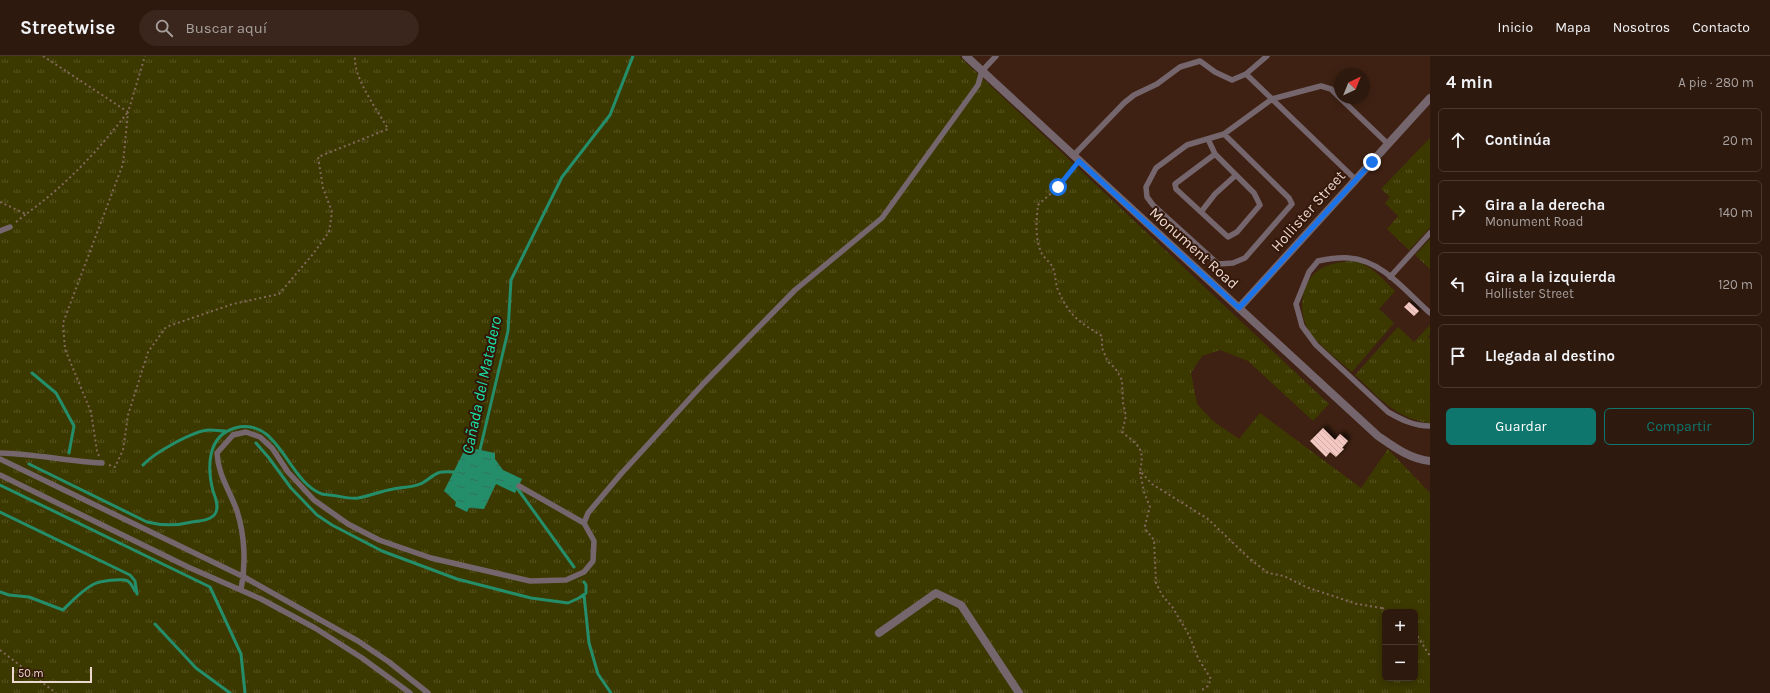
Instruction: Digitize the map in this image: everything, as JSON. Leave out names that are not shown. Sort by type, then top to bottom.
[{"type":"street","name":"Monument Road","points":[[966,56],[1378,436],[1400,451],[1422,460],[1430,461]]},
{"type":"street","name":"Hollister Street","points":[[1239,308],[1430,98]]},
{"type":"street","points":[[880,633],[936,593],[961,605],[1019,693]]},
{"type":"lane","points":[[584,523],[588,513],[625,470],[704,383],[789,296],[882,218],[978,85],[982,71],[996,56]]},
{"type":"lane","points":[[1076,158],[1124,103],[1134,95],[1157,84],[1180,67],[1200,61],[1215,72],[1232,80],[1246,74],[1267,56]]},
{"type":"lane","points":[[1246,74],[1356,180]]},
{"type":"lane","points":[[1224,134],[1289,198],[1292,204],[1245,258],[1233,263],[1218,264],[1153,205],[1147,197],[1146,187],[1156,168],[1187,145],[1224,134],[1272,99],[1320,86],[1331,89],[1334,92]]},
{"type":"lane","points":[[1346,104],[1388,144]]},
{"type":"lane","points":[[1208,138],[1215,154],[1254,194],[1260,205],[1237,232],[1228,237],[1176,189],[1175,184],[1215,154]]},
{"type":"lane","points":[[1201,212],[1215,194],[1236,175]]},
{"type":"lane","points":[[0,231],[10,227]]},
{"type":"lane","points":[[1390,277],[1430,233]]},
{"type":"lane","points":[[1430,313],[1390,277],[1375,266],[1361,260],[1349,258],[1318,261],[1309,272],[1296,304],[1302,326],[1316,345],[1388,412],[1402,420],[1419,426],[1430,426]]},
{"type":"lane","points":[[241,590],[244,577],[244,547],[237,512],[218,466],[217,454],[233,435],[246,432],[260,436],[272,448],[288,472],[314,500],[348,524],[379,540],[431,558],[530,581],[566,580],[584,572],[593,561],[594,541],[584,523],[519,486]]},
{"type":"lane","points":[[0,454],[23,454],[78,462],[102,463]]},
{"type":"lane","points":[[0,458],[244,577],[358,641],[389,662],[428,693]]},
{"type":"lane","points":[[0,475],[188,567],[241,590],[315,628],[362,658],[410,693]]},
{"type":"path","points":[[43,56],[128,112]]},
{"type":"path","points":[[145,56],[128,112],[123,164],[63,323],[65,349],[91,412],[97,451],[102,463],[115,467],[123,450],[128,415],[148,352],[166,328],[233,304],[278,294],[313,254],[329,232],[332,212],[323,188],[318,157],[388,128],[362,84],[355,62],[355,56]]},
{"type":"path","points":[[0,202],[26,214],[50,197],[102,146],[128,112]]},
{"type":"path","points":[[1076,158],[1058,187],[1038,205],[1036,220],[1038,239],[1042,253],[1052,267],[1058,289],[1070,313],[1078,321],[1102,336],[1102,348],[1108,362],[1115,368],[1122,380],[1123,403],[1126,416],[1122,432],[1140,447],[1143,458],[1140,471],[1144,492],[1150,507],[1145,525],[1146,530],[1154,540],[1156,583],[1162,595],[1173,608],[1189,634],[1198,658],[1211,679],[1208,686],[1203,689],[1203,693]]},
{"type":"path","points":[[1140,471],[1152,484],[1208,519],[1250,559],[1268,573],[1284,576],[1306,587],[1357,604],[1385,609]]},
{"type":"path","points":[[1418,637],[1430,656]]},
{"type":"path","points":[[0,650],[56,693]]},
{"type":"green space","points":[[0,56],[959,56],[1329,404],[1313,421],[1248,361],[1220,350],[1202,356],[1191,373],[1197,404],[1213,421],[1239,439],[1260,413],[1361,488],[1388,449],[1430,493],[1430,693],[0,693]]},
{"type":"green space","points":[[1430,138],[1430,228],[1409,250],[1387,229],[1398,216],[1385,203],[1390,197],[1381,189]]},
{"type":"green space","points":[[1430,239],[1430,269],[1415,255]]},
{"type":"green space","points":[[1351,261],[1358,262],[1370,268],[1395,291],[1379,309],[1394,323],[1352,372],[1321,345],[1311,334],[1305,322],[1302,307],[1304,291],[1311,277],[1316,272],[1328,265]]},
{"type":"green space","points":[[1430,325],[1430,334],[1428,337],[1430,339],[1430,423],[1427,423],[1415,420],[1396,411],[1355,375],[1398,327],[1414,342]]},
{"type":"water","points":[[466,447],[495,453],[495,459],[503,470],[522,479],[515,493],[496,484],[484,509],[469,508],[467,512],[455,506],[456,502],[444,491]]},
{"type":"building","points":[[1409,302],[1419,311],[1414,316],[1404,307]]},
{"type":"building","points":[[1323,428],[1335,440],[1340,434],[1348,441],[1342,448],[1344,449],[1336,457],[1330,452],[1326,457],[1310,441]]},
{"type":"waterway","name":"Cañada del Matadero","points":[[479,454],[508,331],[511,280],[562,177],[610,115],[633,56]]},
{"type":"waterway","points":[[32,373],[56,393],[74,426],[69,453]]},
{"type":"waterway","points":[[29,464],[147,522],[170,525],[202,521],[214,515],[217,507],[211,482],[211,454],[214,445],[219,438],[226,432],[235,428],[250,427],[262,431],[273,440],[300,477],[310,487],[322,494],[358,498],[396,488],[417,485],[440,472],[456,472]]},
{"type":"waterway","points":[[143,465],[156,454],[194,434],[210,430],[225,431]]},
{"type":"waterway","points":[[256,443],[291,488],[317,515],[332,525],[382,551],[457,579],[531,598],[568,603],[586,593],[586,585],[584,582]]},
{"type":"waterway","points":[[0,485],[210,587],[241,654],[245,693]]},
{"type":"waterway","points":[[514,487],[517,488],[574,567]]},
{"type":"waterway","points":[[0,512],[130,575],[135,581],[137,594]]},
{"type":"waterway","points":[[0,592],[9,595],[29,597],[63,610],[81,592],[97,583],[111,580],[125,580],[130,583],[135,591]]},
{"type":"waterway","points":[[584,595],[589,643],[598,674],[611,693]]},
{"type":"waterway","points":[[155,624],[196,668],[230,693]]},
{"type":"route","points":[[1058,187],[1079,161],[1239,308],[1372,162]]}]
